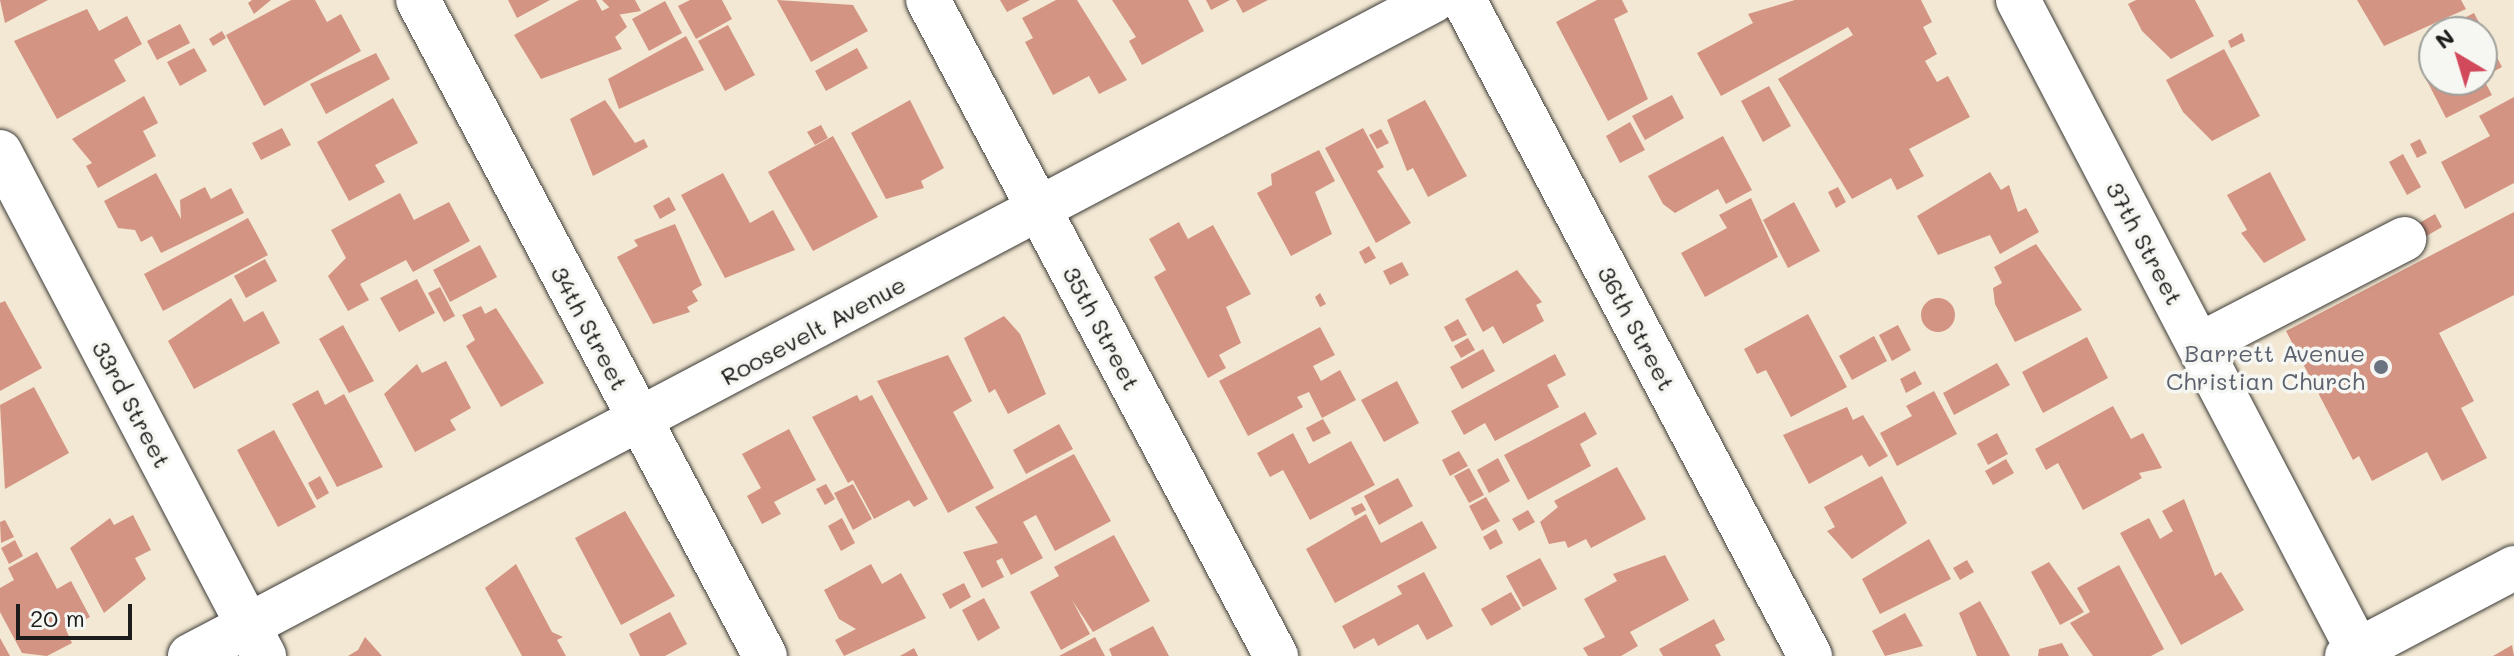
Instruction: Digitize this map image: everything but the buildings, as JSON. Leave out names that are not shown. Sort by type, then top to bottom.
[{"type":"street","name":"34th Street","points":[[418,0],[765,656]]},
{"type":"street","name":"35th Street","points":[[928,0],[1276,656]]},
{"type":"street","name":"Roosevelt Avenue","points":[[190,656],[256,640],[640,422],[1434,0]]},
{"type":"street","name":"36th Street","points":[[1464,0],[1810,656]]},
{"type":"street","name":"37th Street","points":[[2018,0],[2199,345],[2355,654]]},
{"type":"street","name":"33rd Street","points":[[0,152],[256,640]]},
{"type":"street","points":[[2199,345],[2404,239]]},
{"type":"street","points":[[2355,654],[2514,568]]},
{"type":"place","name":"Barrett Avenue Christian Church","points":[[2381,367]]}]
